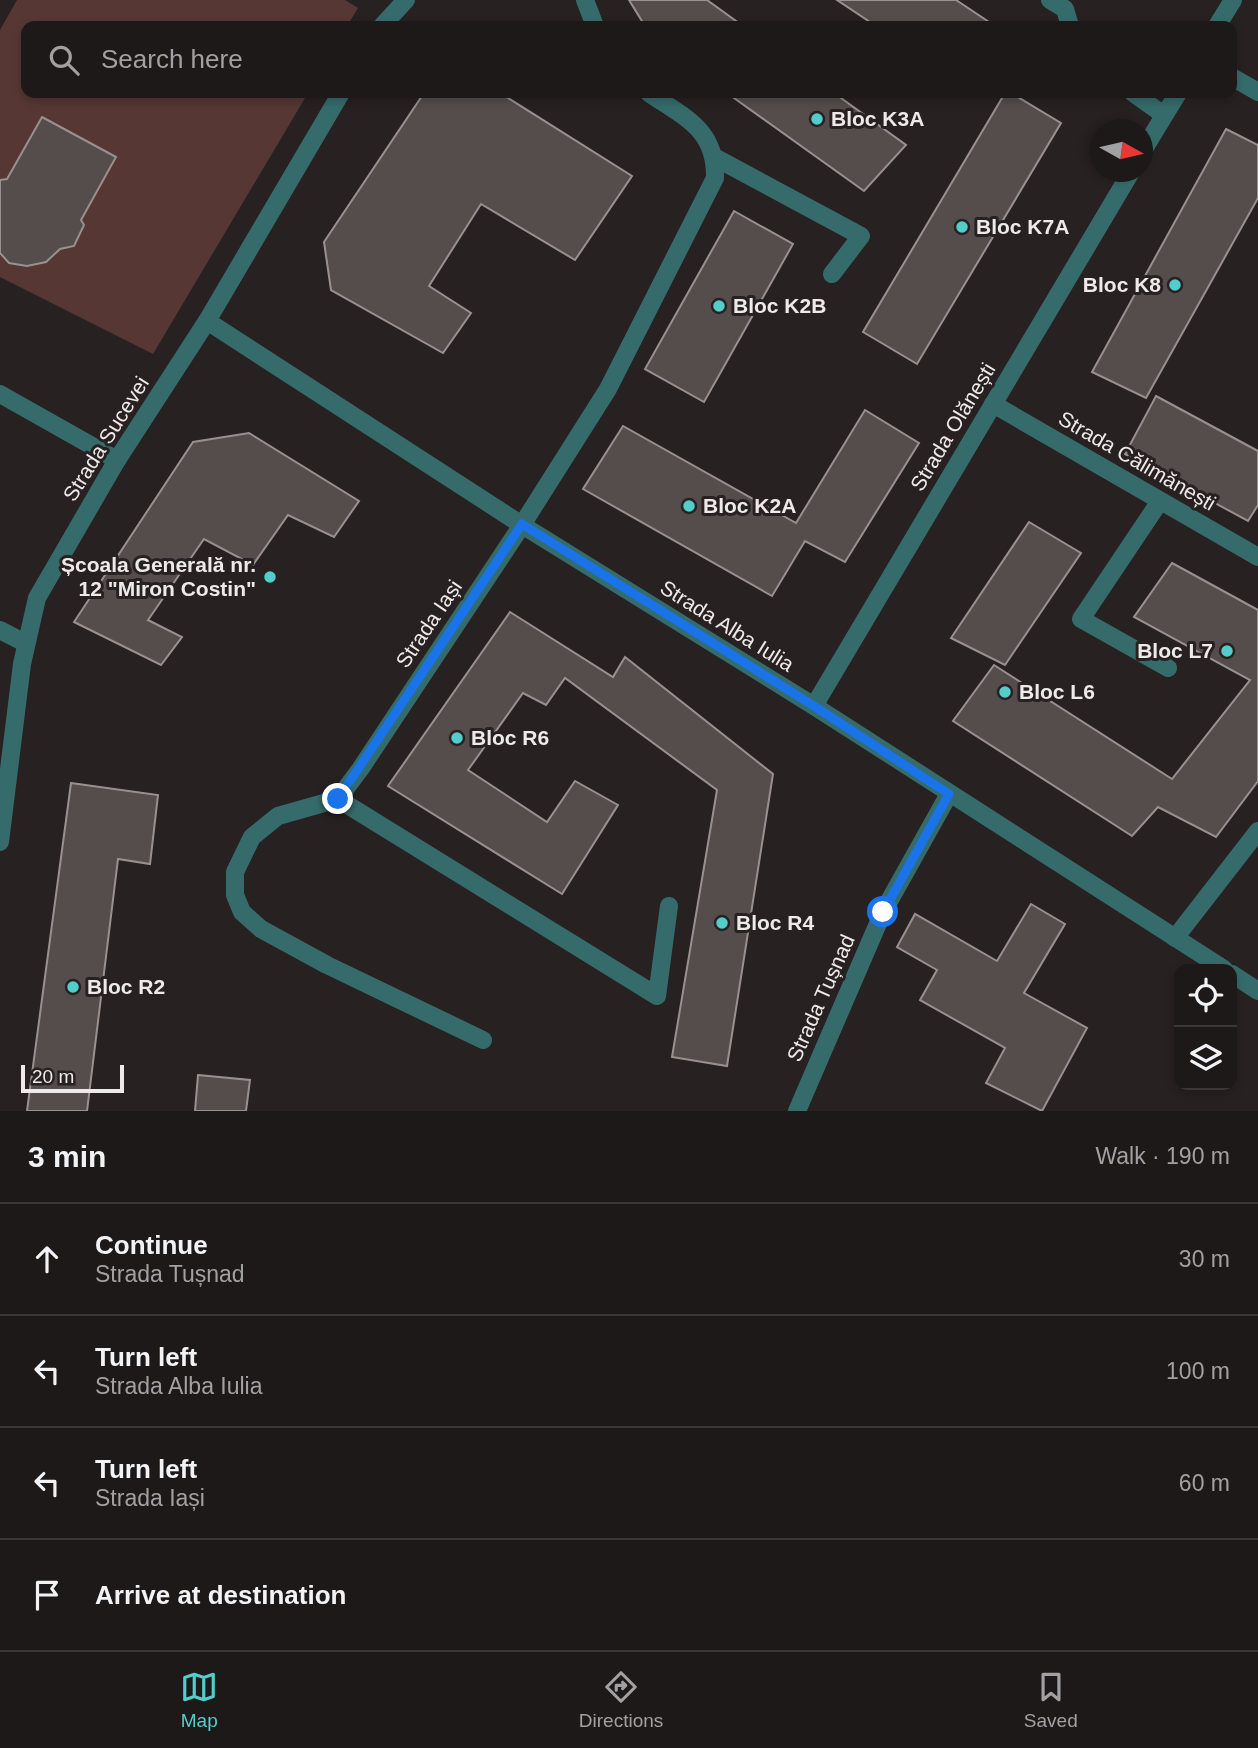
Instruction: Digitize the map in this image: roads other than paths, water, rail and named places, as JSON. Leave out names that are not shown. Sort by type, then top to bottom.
[{"type":"street","points":[[387,21],[406,0]]},
{"type":"street","points":[[585,0],[593,21]]},
{"type":"street","points":[[1050,0],[1065,9],[1069,21]]},
{"type":"street","points":[[1220,21],[1233,0]]},
{"type":"street","points":[[1237,80],[1258,92]]},
{"type":"street","name":"Strada Sucevei","points":[[0,842],[25,643],[37,598],[117,460],[207,321],[338,98]]},
{"type":"street","points":[[656,98],[694,124],[708,138],[716,158],[861,236],[832,274]]},
{"type":"street","points":[[1140,98],[1164,115]]},
{"type":"street","points":[[1153,134],[1175,98]]},
{"type":"street","name":"Strada Iași","points":[[338,799],[522,524],[608,389],[715,178],[716,158]]},
{"type":"street","name":"Strada Olănești","points":[[814,706],[1125,182]]},
{"type":"street","name":"Strada Alba Iulia","points":[[207,321],[1216,964]]},
{"type":"street","points":[[0,394],[117,460]]},
{"type":"street","name":"Strada Călimănești","points":[[993,404],[1258,556]]},
{"type":"street","points":[[1160,501],[1081,619],[1168,668]]},
{"type":"street","points":[[0,629],[25,643]]},
{"type":"street","name":"Strada Tușnad","points":[[797,1111],[883,912],[949,794]]},
{"type":"street","points":[[483,1040],[327,965],[261,929],[242,912],[235,895],[235,872],[252,837],[278,816],[338,799],[657,996],[669,906]]},
{"type":"street","points":[[1175,938],[1258,831]]},
{"type":"street","points":[[1237,977],[1258,991]]},
{"type":"place","name":"Bloc K3A","points":[[817,119]]},
{"type":"place","name":"Bloc K7A","points":[[962,227]]},
{"type":"place","name":"Bloc K8","points":[[1175,285]]},
{"type":"place","name":"Bloc K2B","points":[[719,306]]},
{"type":"place","name":"Bloc K2A","points":[[689,506]]},
{"type":"place","name":"Școala Generală nr. 12 \"Miron Costin\"","points":[[270,577]]},
{"type":"place","name":"Bloc L7","points":[[1227,651]]},
{"type":"place","name":"Bloc L6","points":[[1005,692]]},
{"type":"place","name":"Bloc R6","points":[[457,738]]},
{"type":"place","name":"Bloc R4","points":[[722,923]]},
{"type":"place","name":"Bloc R2","points":[[73,987]]}]
